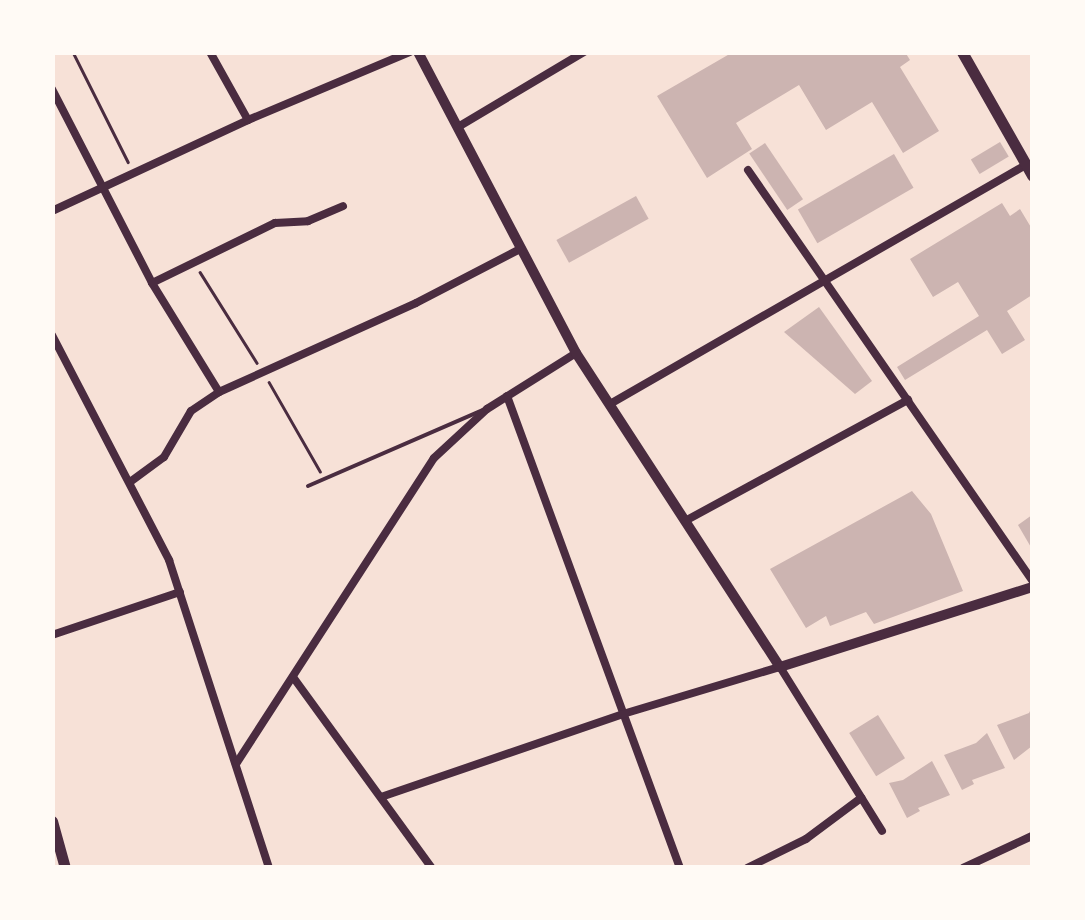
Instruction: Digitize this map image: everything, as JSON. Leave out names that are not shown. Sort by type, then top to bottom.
[{"type":"main road","points":[[962,52],[1029,170]]},
{"type":"main road","points":[[53,823],[65,868]]},
{"type":"street","points":[[210,52],[248,120]]},
{"type":"street","points":[[52,211],[248,120],[410,52]]},
{"type":"street","points":[[418,52],[576,353],[882,831]]},
{"type":"street","points":[[458,127],[584,52]]},
{"type":"street","points":[[52,88],[152,284],[219,392]]},
{"type":"street","points":[[381,798],[623,714],[780,667],[1032,583],[748,170]]},
{"type":"street","points":[[610,404],[1029,170]]},
{"type":"street","points":[[152,284],[275,223],[308,221],[343,206]]},
{"type":"street","points":[[130,482],[164,457],[191,412],[219,392],[416,303],[520,250]]},
{"type":"street","points":[[52,335],[130,482],[180,592],[269,868]]},
{"type":"street","points":[[236,764],[434,458],[487,409],[576,353]]},
{"type":"street","points":[[507,396],[680,868]]},
{"type":"street","points":[[685,522],[908,400]]},
{"type":"street","points":[[52,636],[180,592]]},
{"type":"street","points":[[292,677],[432,868]]},
{"type":"street","points":[[747,868],[806,839],[861,798]]},
{"type":"street","points":[[963,868],[1032,836]]},
{"type":"lane","points":[[308,486],[487,409]]},
{"type":"path","points":[[73,52],[134,172]]},
{"type":"path","points":[[194,262],[262,370]]},
{"type":"path","points":[[271,387],[324,479]]},
{"type":"building","points":[[733,52],[905,52],[910,60],[900,67],[939,131],[903,153],[872,102],[826,130],[799,85],[736,123],[752,149],[707,178],[657,96]]},
{"type":"building","points":[[1000,142],[1009,157],[980,174],[971,160]]},
{"type":"building","points":[[765,143],[803,199],[787,210],[749,154]]},
{"type":"building","points":[[894,154],[914,188],[817,243],[798,210]]},
{"type":"building","points":[[636,196],[649,219],[569,263],[556,240]]},
{"type":"building","points":[[1002,203],[1010,216],[1020,209],[1032,229],[1032,295],[1007,311],[1025,340],[1002,354],[987,330],[905,380],[897,367],[979,316],[958,282],[933,297],[910,259]]},
{"type":"building","points":[[819,307],[872,381],[855,394],[784,332]]},
{"type":"building","points":[[912,491],[931,514],[963,591],[874,624],[866,612],[830,626],[826,616],[806,628],[770,569]]},
{"type":"building","points":[[1032,515],[1032,549],[1018,525]]},
{"type":"building","points":[[1032,707],[1032,746],[1014,760],[997,725],[1029,713]]},
{"type":"building","points":[[878,715],[905,758],[876,776],[849,733]]},
{"type":"building","points":[[987,733],[1005,768],[972,780],[974,784],[962,790],[944,755],[976,743]]},
{"type":"building","points":[[932,761],[950,795],[918,808],[920,811],[907,818],[889,783],[903,780]]}]
